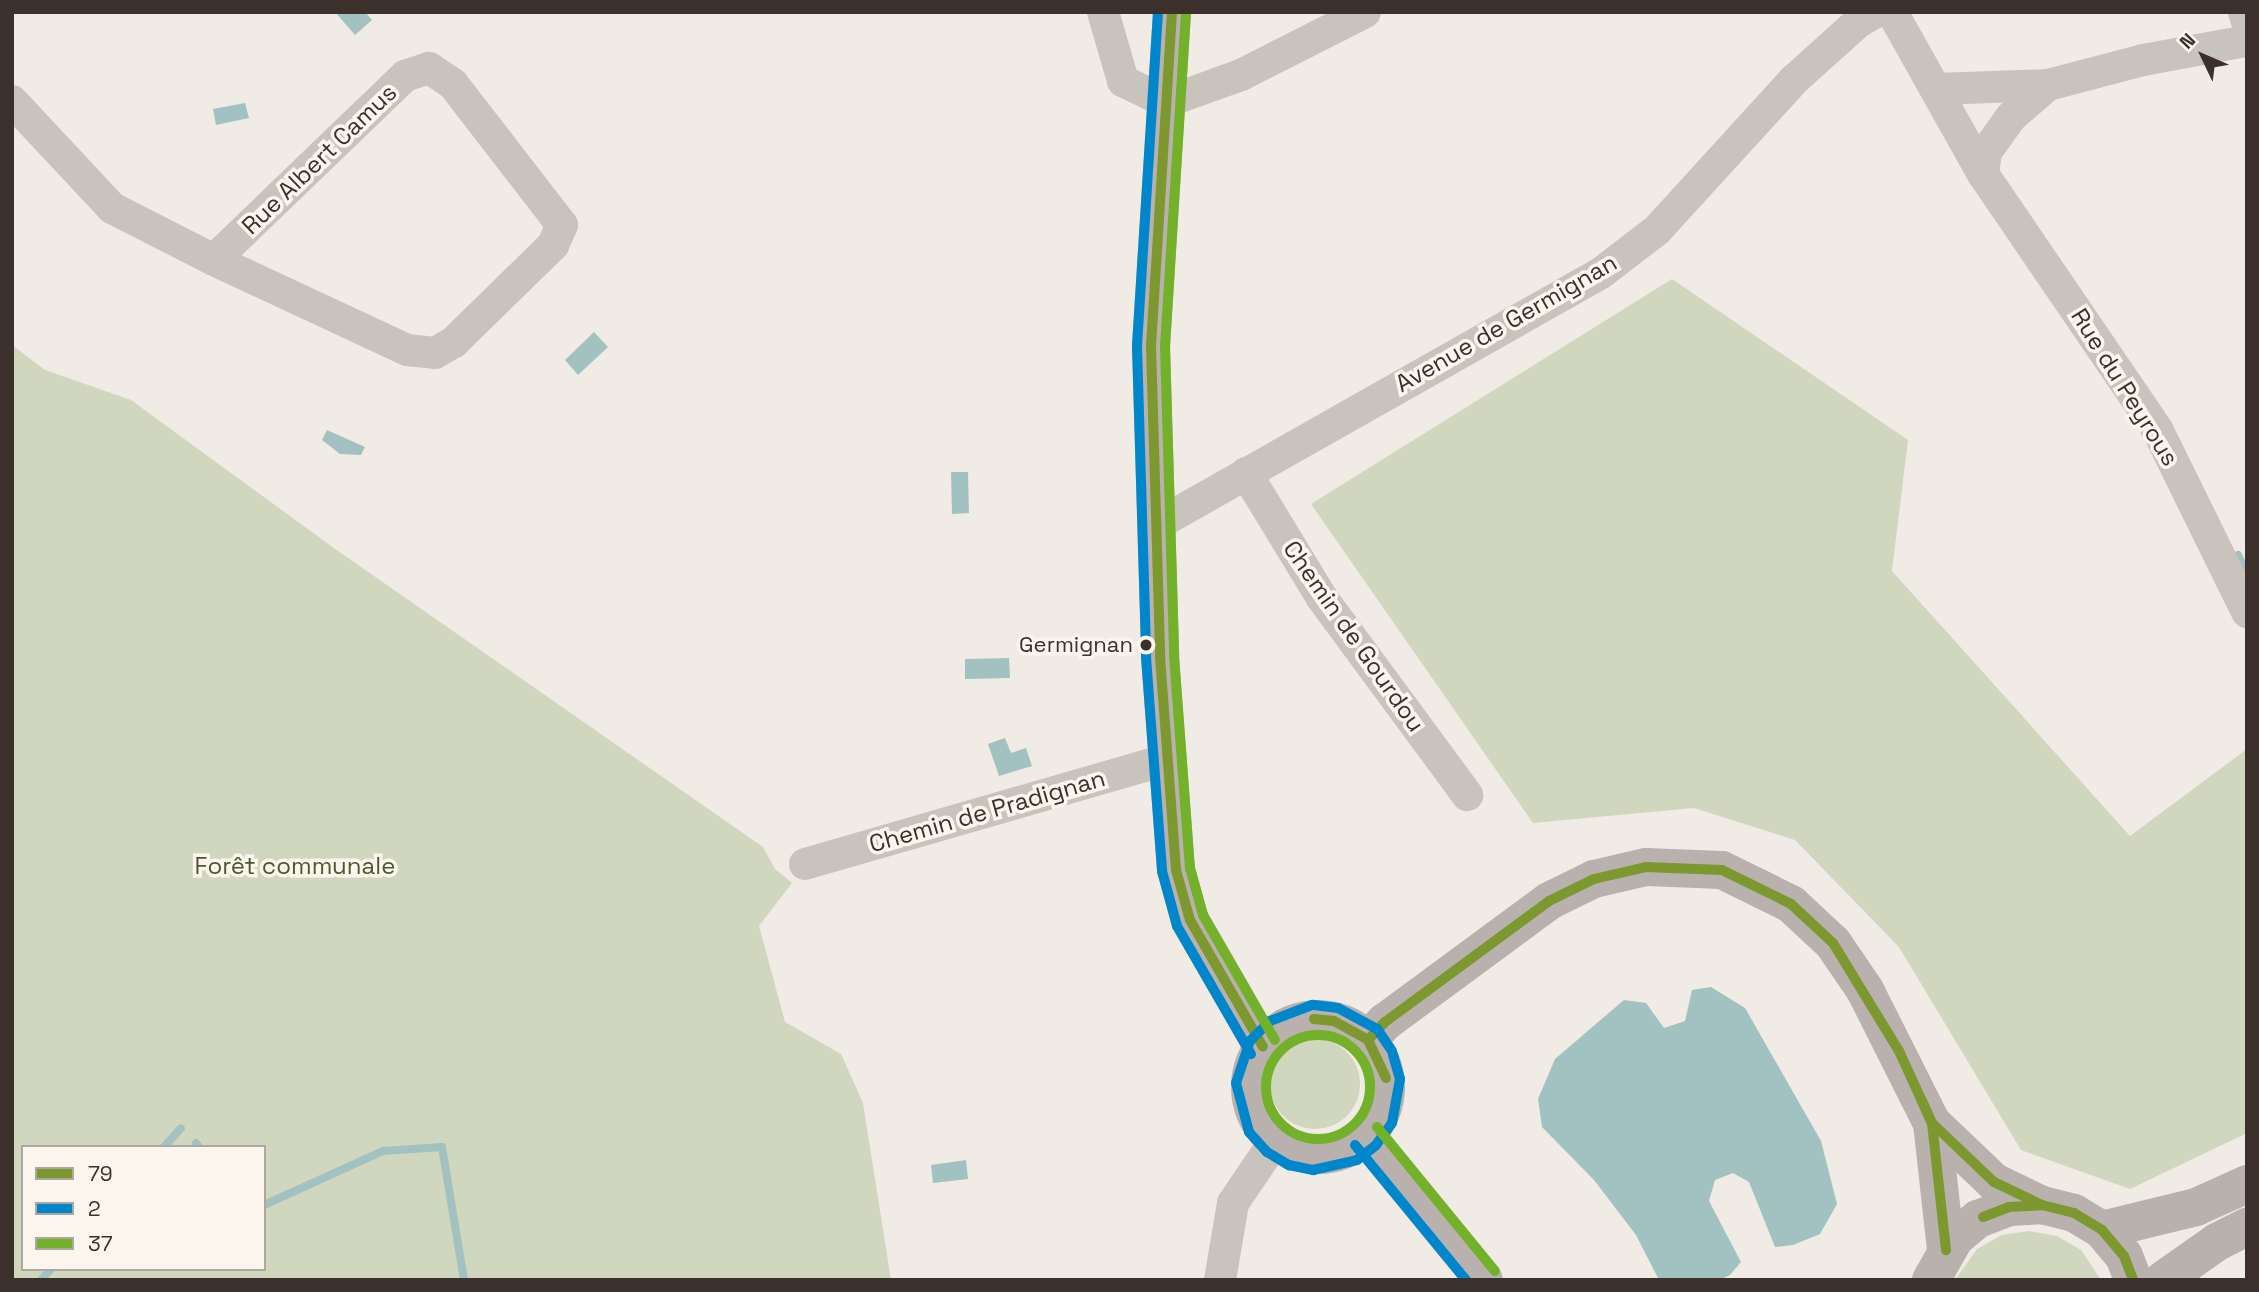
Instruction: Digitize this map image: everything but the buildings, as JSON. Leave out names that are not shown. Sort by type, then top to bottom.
[{"type":"main road","points":[[1172,12],[1151,346],[1156,525],[1176,870],[1190,920],[1263,1047]]},
{"type":"main road","points":[[1368,1040],[1385,1022],[1549,901],[1594,879],[1646,867],[1722,870],[1791,904],[1833,943],[1899,1051],[1932,1123],[1994,1182],[2042,1205],[2074,1213],[2102,1230],[2124,1256],[2133,1280]]},
{"type":"main road","points":[[1314,1019],[1352,1028],[1368,1040],[1380,1058],[1386,1088],[1379,1119],[1366,1136],[1332,1154],[1312,1156],[1275,1141],[1257,1116],[1250,1086],[1263,1047],[1277,1033],[1314,1019]]},
{"type":"main road","points":[[1932,1123],[1939,1265]]},
{"type":"main road","points":[[1366,1136],[1484,1280]]},
{"type":"main road","points":[[2102,1230],[2186,1210],[2247,1184]]},
{"type":"main road","points":[[1939,1265],[1978,1219],[2009,1207],[2042,1205]]},
{"type":"main road","points":[[2163,1280],[2217,1242],[2247,1227]]},
{"type":"street","points":[[1103,12],[1123,81],[1166,102],[1241,75],[1365,12]]},
{"type":"street","name":"Rue du Peyrous","points":[[1892,12],[1983,174],[2158,431],[2247,612]]},
{"type":"street","points":[[2244,12],[2247,22]]},
{"type":"street","name":"Avenue de Germignan","points":[[1156,525],[1601,273],[1657,230],[1794,80],[1859,16]]},
{"type":"street","points":[[1936,89],[2048,85],[2143,60],[2247,41]]},
{"type":"street","name":"Rue Albert Camus","points":[[12,101],[112,208],[214,260],[407,350],[435,354],[454,342],[553,245],[562,225],[453,84],[429,68],[405,76],[214,260]]},
{"type":"street","points":[[1983,174],[1986,152],[2011,117],[2048,85]]},
{"type":"street","name":"Chemin de Gourdou","points":[[1246,473],[1322,598],[1467,795]]},
{"type":"street","name":"Chemin de Pradignan","points":[[805,864],[1169,759]]},
{"type":"street","points":[[1220,1280],[1233,1203],[1275,1141]]},
{"type":"green space","points":[[1672,279],[1908,440],[1892,571],[2130,836],[2247,749],[2247,1133],[2130,1189],[2021,1150],[1899,947],[1795,840],[1694,808],[1533,823],[1311,504]]},
{"type":"green space","name":"Forêt communale","points":[[12,345],[45,370],[131,400],[331,546],[763,847],[775,869],[792,883],[759,926],[785,1022],[841,1054],[863,1103],[891,1280],[12,1280]]},
{"type":"green space","points":[[1306,1039],[1324,1039],[1340,1046],[1353,1059],[1360,1075],[1360,1093],[1353,1109],[1340,1122],[1324,1129],[1306,1129],[1290,1122],[1277,1109],[1270,1093],[1270,1075],[1277,1059],[1290,1046]]},
{"type":"green space","points":[[2029,1231],[2057,1236],[2081,1250],[2101,1280],[1955,1280],[1977,1249],[2002,1235]]},
{"type":"water","points":[[335,12],[365,12],[372,20],[355,35]]},
{"type":"water","points":[[245,103],[249,118],[216,125],[213,109]]},
{"type":"water","points":[[594,332],[608,347],[578,375],[565,360]]},
{"type":"water","points":[[327,430],[365,447],[361,455],[340,454],[322,440]]},
{"type":"water","points":[[951,472],[968,472],[969,513],[952,514]]},
{"type":"water","points":[[1009,658],[1010,678],[965,679],[965,659]]},
{"type":"water","points":[[1005,738],[1011,753],[1026,748],[1032,766],[999,776],[988,744]]},
{"type":"water","points":[[1711,987],[1745,1008],[1821,1141],[1837,1204],[1820,1234],[1793,1245],[1775,1247],[1749,1182],[1733,1173],[1715,1180],[1709,1201],[1741,1262],[1730,1275],[1719,1280],[1659,1280],[1636,1235],[1594,1180],[1542,1127],[1538,1099],[1555,1059],[1624,1000],[1646,1003],[1664,1028],[1685,1021],[1692,990]]},
{"type":"water","points":[[966,1160],[968,1179],[933,1183],[931,1165]]},
{"type":"waterway","points":[[2238,555],[2247,574]]},
{"type":"waterway","points":[[166,1145],[181,1128]]},
{"type":"waterway","points":[[266,1204],[383,1151],[442,1147],[464,1280]]},
{"type":"waterway","points":[[41,1280],[49,1271]]},
{"type":"transit line","name":"2","points":[[1158,12],[1137,346],[1146,657],[1162,871],[1177,926],[1251,1054]]},
{"type":"transit line","name":"79","points":[[1172,12],[1151,346],[1160,657],[1176,870],[1190,920],[1263,1047]]},
{"type":"transit line","name":"37","points":[[1186,13],[1165,346],[1174,656],[1190,868],[1203,915],[1275,1040]]},
{"type":"transit line","name":"79","points":[[1368,1040],[1385,1022],[1549,901],[1594,879],[1646,867],[1722,870],[1791,904],[1833,943],[1899,1051],[1932,1123],[1994,1182],[2042,1205]]},
{"type":"transit line","name":"2","points":[[1392,1051],[1377,1029],[1338,1008],[1312,1005],[1270,1021],[1250,1041],[1236,1083],[1249,1132],[1267,1152],[1289,1165],[1313,1170],[1357,1160],[1376,1145],[1392,1123],[1400,1079],[1393,1054]]},
{"type":"transit line","name":"79","points":[[1314,1019],[1334,1021],[1368,1040],[1386,1078]]},
{"type":"transit line","name":"37","points":[[1318,1035],[1338,1039],[1355,1050],[1366,1067],[1370,1087],[1366,1107],[1355,1124],[1338,1135],[1318,1139],[1298,1135],[1281,1124],[1270,1107],[1266,1087],[1270,1067],[1281,1050],[1298,1039],[1318,1035]]},
{"type":"transit line","name":"79","points":[[1922,1101],[1932,1123],[1946,1250]]},
{"type":"transit line","name":"37","points":[[1377,1127],[1495,1271]]},
{"type":"transit line","name":"2","points":[[1355,1145],[1466,1280]]},
{"type":"transit line","name":"79","points":[[1983,1217],[2009,1207],[2042,1205],[2074,1213],[2102,1230],[2124,1256],[2133,1280]]},
{"type":"place","name":"Germignan","points":[[1146,645]]}]
